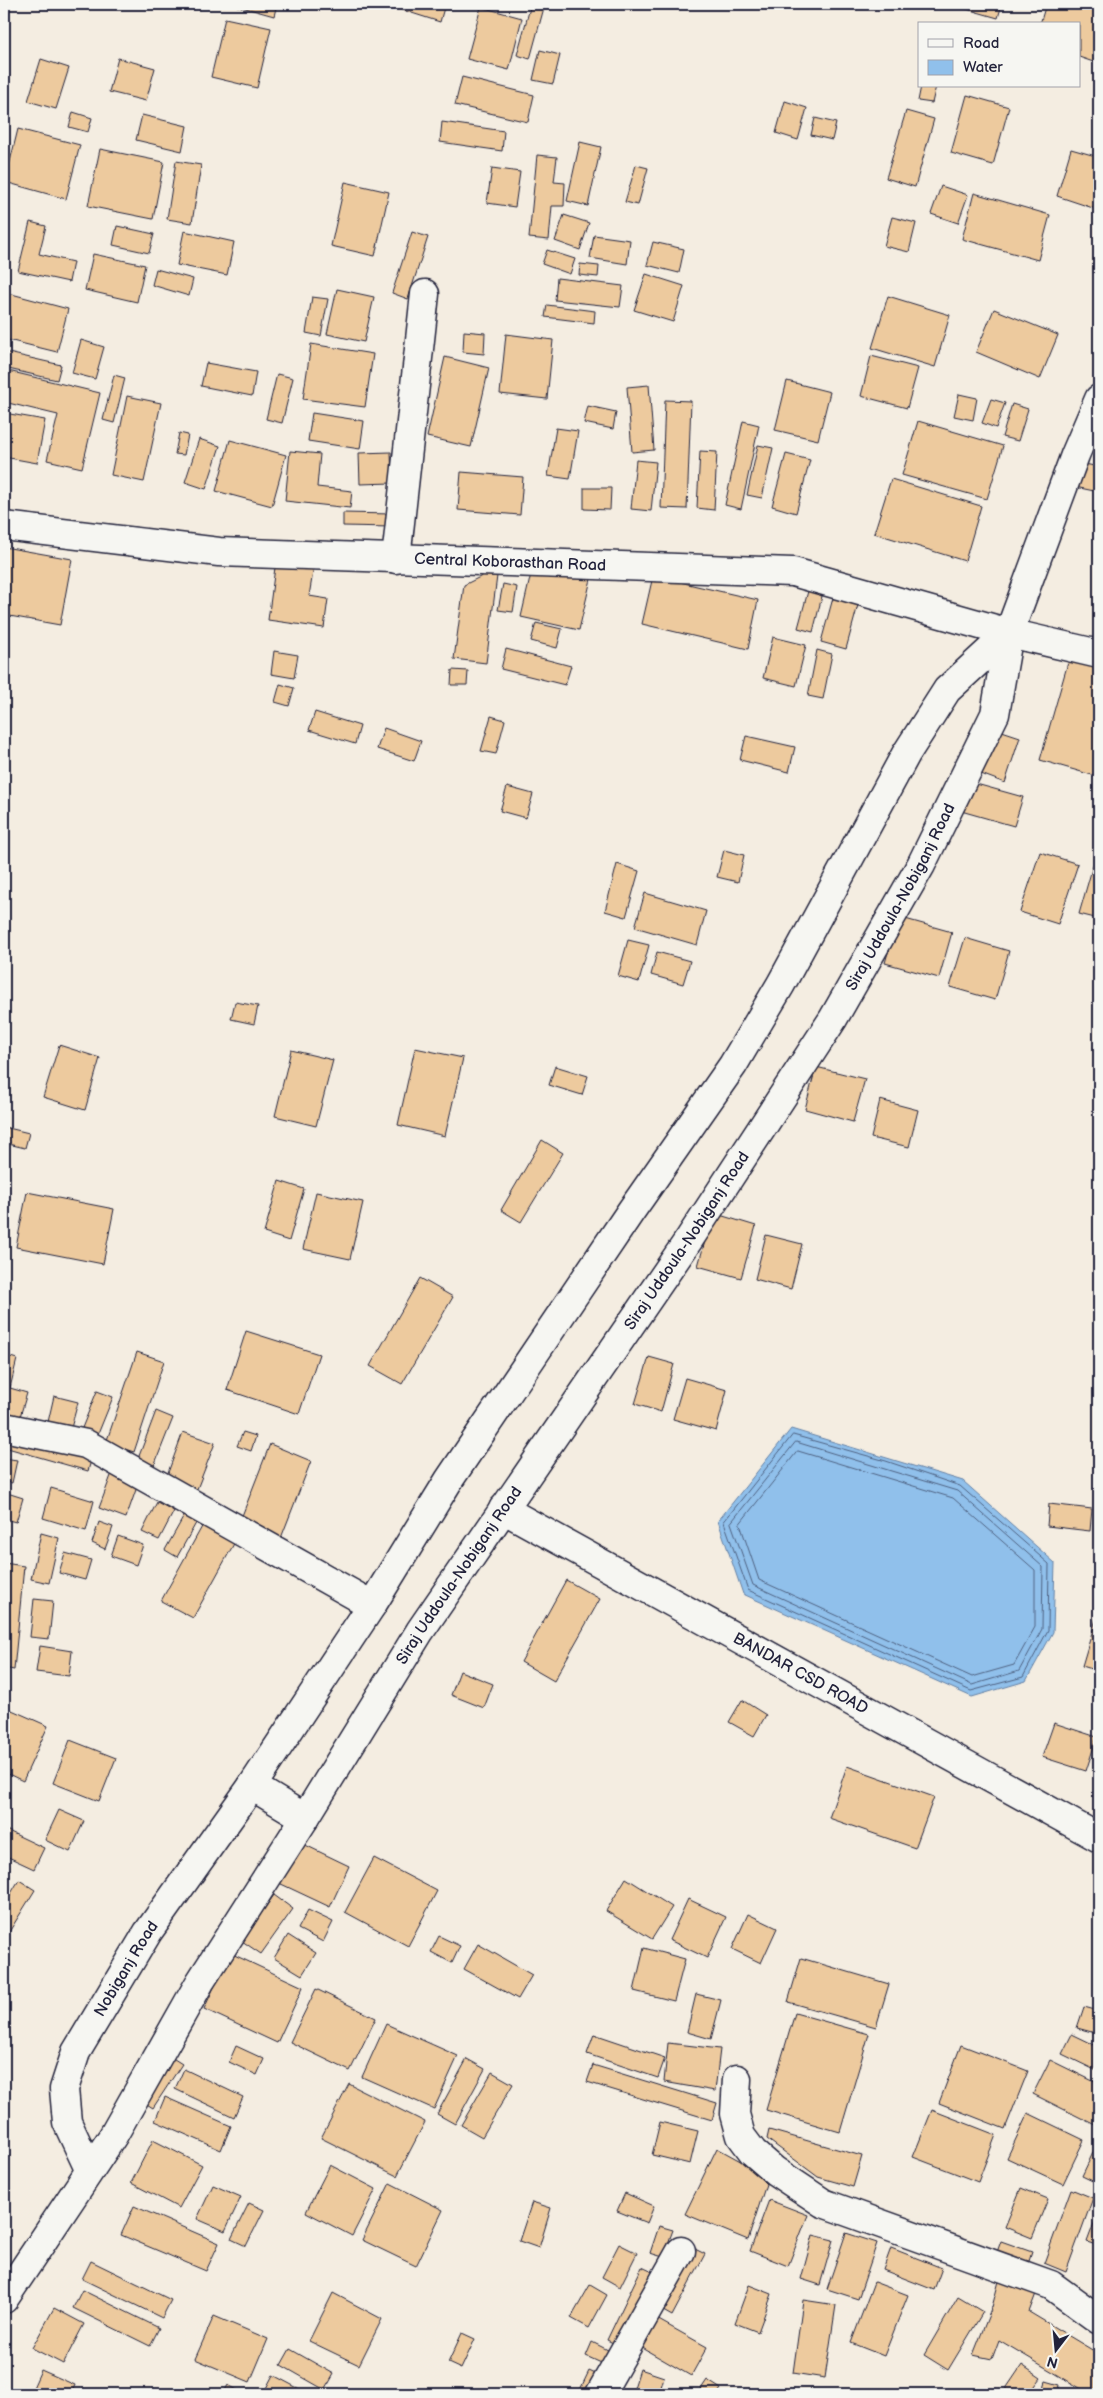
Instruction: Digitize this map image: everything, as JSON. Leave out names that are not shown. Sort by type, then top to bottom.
[{"type":"main road","points":[[396,559],[425,294]]},
{"type":"main road","name":"Siraj Uddoula-Nobiganj Road","points":[[305,1818],[420,1631],[690,1238],[833,1019],[921,864],[995,714],[1009,634],[1075,455],[1099,399]]},
{"type":"main road","name":"Central Koborasthan Road","points":[[4,526],[218,552],[793,572],[1009,634],[1099,654]]},
{"type":"main road","name":"Siraj Uddoula-Nobiganj Road","points":[[252,1786],[372,1605],[454,1471],[733,1065],[781,984],[906,754],[948,690],[1009,634]]},
{"type":"main road","points":[[4,1427],[86,1444],[372,1605]]},
{"type":"main road","name":"BANDAR CSD ROAD","points":[[503,1509],[1099,1838]]},
{"type":"main road","points":[[4,2299],[89,2169],[113,2136],[200,1982],[305,1818],[252,1786]]},
{"type":"main road","name":"Nobiganj Road","points":[[89,2169],[67,2122],[64,2089],[76,2052],[148,1932],[252,1786]]},
{"type":"main road","points":[[737,2079],[735,2114],[741,2136],[753,2152],[775,2171],[823,2203],[1051,2285],[1099,2320]]},
{"type":"main road","points":[[600,2394],[681,2251]]},
{"type":"water","points":[[791,1429],[963,1481],[1055,1563],[1053,1632],[1026,1681],[972,1697],[743,1594],[718,1521]]},
{"type":"building","points":[[231,4],[277,4],[274,16]]},
{"type":"building","points":[[398,4],[445,4],[440,22],[396,8]]},
{"type":"building","points":[[531,4],[545,4],[530,59],[517,55]]},
{"type":"building","points":[[964,4],[1002,4],[998,18],[963,8]]},
{"type":"building","points":[[1046,4],[1087,4],[1099,8],[1099,64],[1080,57],[1080,22],[1041,22]]},
{"type":"building","points":[[481,7],[522,18],[509,70],[467,59]]},
{"type":"building","points":[[225,18],[271,28],[257,88],[211,77]]},
{"type":"building","points":[[540,50],[560,55],[553,84],[533,80]]},
{"type":"building","points":[[118,58],[155,68],[146,101],[109,92]]},
{"type":"building","points":[[41,59],[69,68],[56,109],[28,101]]},
{"type":"building","points":[[462,77],[534,95],[528,122],[455,105]]},
{"type":"building","points":[[921,88],[936,88],[932,103],[918,101]]},
{"type":"building","points":[[967,95],[1009,107],[993,165],[951,153]]},
{"type":"building","points":[[785,101],[807,108],[798,140],[776,133]]},
{"type":"building","points":[[906,111],[934,119],[915,187],[886,178]]},
{"type":"building","points":[[73,112],[92,118],[88,132],[69,127]]},
{"type":"building","points":[[142,115],[187,126],[182,151],[136,140]]},
{"type":"building","points":[[815,118],[836,123],[832,140],[811,135]]},
{"type":"building","points":[[442,122],[504,131],[502,151],[440,142]]},
{"type":"building","points":[[18,129],[80,145],[66,199],[5,182]]},
{"type":"building","points":[[580,142],[601,147],[588,206],[567,201]]},
{"type":"building","points":[[100,149],[164,162],[153,219],[88,206]]},
{"type":"building","points":[[1071,149],[1099,157],[1099,210],[1057,196]]},
{"type":"building","points":[[537,155],[557,157],[554,182],[565,183],[564,206],[552,206],[549,240],[529,238]]},
{"type":"building","points":[[176,161],[201,165],[192,223],[167,219]]},
{"type":"building","points":[[636,165],[648,168],[638,205],[625,202]]},
{"type":"building","points":[[492,168],[520,172],[515,207],[487,203]]},
{"type":"building","points":[[345,182],[389,192],[375,256],[331,246]]},
{"type":"building","points":[[941,186],[968,195],[958,223],[931,214]]},
{"type":"building","points":[[974,193],[1050,215],[1038,260],[962,239]]},
{"type":"building","points":[[564,215],[589,223],[580,250],[555,241]]},
{"type":"building","points":[[892,217],[916,223],[909,252],[884,246]]},
{"type":"building","points":[[30,222],[46,226],[39,254],[73,262],[69,282],[18,271]]},
{"type":"building","points":[[117,226],[154,234],[149,253],[113,245]]},
{"type":"building","points":[[184,231],[234,242],[227,275],[177,265]]},
{"type":"building","points":[[412,232],[428,237],[408,299],[392,293]]},
{"type":"building","points":[[594,235],[630,240],[627,264],[590,258]]},
{"type":"building","points":[[653,242],[684,249],[679,273],[647,265]]},
{"type":"building","points":[[547,250],[575,259],[570,274],[542,264]]},
{"type":"building","points":[[93,254],[145,265],[137,302],[85,290]]},
{"type":"building","points":[[580,264],[599,266],[598,277],[579,275]]},
{"type":"building","points":[[156,269],[193,279],[189,296],[152,285]]},
{"type":"building","points":[[646,274],[684,286],[673,322],[634,310]]},
{"type":"building","points":[[557,278],[623,286],[620,307],[555,300]]},
{"type":"building","points":[[337,289],[374,297],[364,342],[327,334]]},
{"type":"building","points":[[4,292],[68,309],[57,352],[4,339]]},
{"type":"building","points":[[888,296],[950,315],[935,367],[872,348]]},
{"type":"building","points":[[312,297],[328,299],[321,336],[306,333]]},
{"type":"building","points":[[547,305],[595,311],[594,323],[545,317]]},
{"type":"building","points":[[994,309],[1058,335],[1040,379],[976,352]]},
{"type":"building","points":[[464,331],[485,333],[484,354],[463,352]]},
{"type":"building","points":[[506,334],[553,340],[547,399],[500,394]]},
{"type":"building","points":[[81,340],[104,347],[95,379],[72,373]]},
{"type":"building","points":[[311,344],[373,354],[365,407],[303,399]]},
{"type":"building","points":[[4,352],[61,365],[57,380],[4,368]]},
{"type":"building","points":[[871,356],[918,368],[907,408],[861,396]]},
{"type":"building","points":[[445,357],[489,368],[471,447],[427,437]]},
{"type":"building","points":[[206,363],[256,372],[252,396],[201,386]]},
{"type":"building","points":[[4,370],[100,393],[82,468],[47,460],[58,415],[4,402]]},
{"type":"building","points":[[277,374],[293,378],[282,423],[266,419]]},
{"type":"building","points":[[114,375],[125,378],[114,423],[103,420]]},
{"type":"building","points":[[787,381],[830,392],[818,440],[775,430]]},
{"type":"building","points":[[649,385],[654,450],[632,452],[627,387]]},
{"type":"building","points":[[959,394],[977,398],[973,420],[954,416]]},
{"type":"building","points":[[127,396],[161,403],[144,482],[111,475]]},
{"type":"building","points":[[991,399],[1005,403],[996,428],[982,423]]},
{"type":"building","points":[[665,400],[691,401],[687,509],[661,508]]},
{"type":"building","points":[[1012,404],[1028,409],[1018,441],[1002,437]]},
{"type":"building","points":[[588,406],[616,412],[613,429],[584,423]]},
{"type":"building","points":[[4,413],[45,420],[37,463],[4,457]]},
{"type":"building","points":[[312,413],[364,421],[360,449],[308,441]]},
{"type":"building","points":[[743,421],[759,425],[741,509],[725,505]]},
{"type":"building","points":[[918,421],[1003,446],[987,499],[902,475]]},
{"type":"building","points":[[556,428],[578,431],[570,479],[548,476]]},
{"type":"building","points":[[179,433],[188,435],[184,455],[175,454]]},
{"type":"building","points":[[199,439],[220,446],[206,489],[185,482]]},
{"type":"building","points":[[230,440],[286,455],[272,506],[216,491]]},
{"type":"building","points":[[758,445],[773,448],[762,498],[747,495]]},
{"type":"building","points":[[290,451],[320,454],[317,487],[352,491],[350,508],[285,501]]},
{"type":"building","points":[[700,451],[717,452],[714,510],[697,508]]},
{"type":"building","points":[[391,452],[392,483],[360,484],[359,453]]},
{"type":"building","points":[[786,454],[810,460],[796,513],[772,506]]},
{"type":"building","points":[[636,460],[656,462],[651,511],[631,509]]},
{"type":"building","points":[[1080,463],[1099,467],[1099,492],[1075,487]]},
{"type":"building","points":[[461,472],[523,477],[520,515],[458,510]]},
{"type":"building","points":[[891,479],[981,506],[965,561],[874,533]]},
{"type":"building","points":[[584,488],[611,488],[610,510],[584,509]]},
{"type":"building","points":[[343,513],[392,514],[392,527],[343,526]]},
{"type":"building","points":[[4,547],[72,559],[60,625],[4,615]]},
{"type":"building","points":[[276,560],[314,566],[309,596],[328,599],[324,628],[268,620]]},
{"type":"building","points":[[533,565],[591,579],[579,630],[521,617]]},
{"type":"building","points":[[498,568],[486,663],[454,659],[464,585]]},
{"type":"building","points":[[653,576],[758,600],[748,649],[642,624]]},
{"type":"building","points":[[811,580],[825,584],[813,632],[798,628]]},
{"type":"building","points":[[503,584],[517,587],[513,612],[498,610]]},
{"type":"building","points":[[836,587],[861,594],[846,649],[821,642]]},
{"type":"building","points":[[536,623],[562,629],[557,648],[531,641]]},
{"type":"building","points":[[773,637],[806,645],[796,686],[763,678]]},
{"type":"building","points":[[506,649],[571,666],[565,685],[501,669]]},
{"type":"building","points":[[817,650],[832,654],[823,699],[808,696]]},
{"type":"building","points":[[274,651],[298,655],[294,678],[271,674]]},
{"type":"building","points":[[1071,652],[1099,660],[1099,777],[1040,760]]},
{"type":"building","points":[[452,670],[468,671],[467,685],[451,685]]},
{"type":"building","points":[[280,684],[294,688],[289,706],[275,702]]},
{"type":"building","points":[[315,712],[360,726],[355,744],[309,730]]},
{"type":"building","points":[[491,716],[505,720],[496,754],[481,751]]},
{"type":"building","points":[[384,728],[421,741],[414,761],[377,749]]},
{"type":"building","points":[[996,729],[1020,737],[1005,783],[981,774]]},
{"type":"building","points":[[746,736],[795,747],[789,772],[740,760]]},
{"type":"building","points":[[969,782],[1023,797],[1014,826],[961,811]]},
{"type":"building","points":[[507,787],[533,794],[526,818],[500,811]]},
{"type":"building","points":[[724,850],[744,855],[738,882],[717,877]]},
{"type":"building","points":[[1040,852],[1078,864],[1058,924],[1020,912]]},
{"type":"building","points":[[1096,855],[1099,855],[1099,919],[1079,914]]},
{"type":"building","points":[[617,864],[639,871],[626,917],[605,911]]},
{"type":"building","points":[[645,893],[706,911],[697,945],[635,927]]},
{"type":"building","points":[[898,917],[952,932],[939,978],[885,963]]},
{"type":"building","points":[[965,938],[1009,951],[995,1000],[950,987]]},
{"type":"building","points":[[628,940],[649,945],[639,982],[618,976]]},
{"type":"building","points":[[657,952],[690,961],[683,984],[651,975]]},
{"type":"building","points":[[235,1002],[258,1006],[254,1024],[231,1019]]},
{"type":"building","points":[[59,1045],[100,1058],[85,1110],[43,1097]]},
{"type":"building","points":[[415,1048],[463,1058],[445,1136],[398,1125]]},
{"type":"building","points":[[291,1050],[333,1060],[316,1126],[275,1116]]},
{"type":"building","points":[[555,1066],[588,1076],[582,1095],[549,1085]]},
{"type":"building","points":[[816,1067],[865,1079],[853,1122],[805,1109]]},
{"type":"building","points":[[880,1100],[918,1110],[909,1147],[871,1138]]},
{"type":"building","points":[[4,1127],[29,1133],[25,1148],[4,1143]]},
{"type":"building","points":[[542,1140],[563,1153],[521,1222],[501,1210]]},
{"type":"building","points":[[279,1181],[304,1189],[289,1241],[264,1233]]},
{"type":"building","points":[[27,1192],[114,1209],[103,1264],[16,1247]]},
{"type":"building","points":[[316,1192],[363,1202],[350,1259],[303,1249]]},
{"type":"building","points":[[713,1213],[756,1226],[741,1278],[698,1266]]},
{"type":"building","points":[[766,1235],[802,1244],[791,1289],[755,1279]]},
{"type":"building","points":[[420,1278],[453,1297],[402,1384],[370,1366]]},
{"type":"building","points":[[246,1331],[319,1354],[299,1414],[227,1390]]},
{"type":"building","points":[[137,1352],[164,1361],[134,1452],[106,1443]]},
{"type":"building","points":[[4,1355],[17,1359],[10,1388],[27,1393],[19,1420],[4,1415]]},
{"type":"building","points":[[649,1357],[674,1364],[661,1412],[635,1404]]},
{"type":"building","points":[[685,1378],[727,1390],[716,1431],[673,1419]]},
{"type":"building","points":[[97,1391],[113,1397],[98,1434],[82,1428]]},
{"type":"building","points":[[54,1396],[78,1402],[71,1428],[48,1422]]},
{"type":"building","points":[[156,1411],[173,1418],[152,1471],[136,1464]]},
{"type":"building","points":[[183,1432],[215,1443],[197,1489],[166,1478]]},
{"type":"building","points":[[243,1432],[256,1436],[251,1451],[237,1446]]},
{"type":"building","points":[[4,1433],[92,1457],[88,1471],[4,1447]]},
{"type":"building","points":[[270,1444],[311,1461],[281,1538],[240,1521]]},
{"type":"building","points":[[4,1458],[17,1460],[12,1483],[4,1481]]},
{"type":"building","points":[[112,1473],[138,1484],[126,1518],[99,1508]]},
{"type":"building","points":[[51,1488],[94,1501],[86,1531],[43,1518]]},
{"type":"building","points":[[4,1492],[23,1498],[16,1522],[4,1519]]},
{"type":"building","points":[[157,1502],[174,1511],[159,1540],[142,1532]]},
{"type":"building","points":[[1049,1504],[1092,1509],[1090,1531],[1047,1526]]},
{"type":"building","points":[[188,1509],[200,1516],[177,1557],[165,1550]]},
{"type":"building","points":[[99,1522],[113,1527],[105,1549],[92,1543]]},
{"type":"building","points":[[204,1523],[236,1540],[193,1618],[161,1601]]},
{"type":"building","points":[[41,1533],[59,1538],[49,1583],[31,1579]]},
{"type":"building","points":[[118,1536],[143,1545],[136,1565],[111,1556]]},
{"type":"building","points":[[65,1553],[91,1560],[85,1580],[59,1573]]},
{"type":"building","points":[[4,1563],[24,1566],[14,1670],[4,1668]]},
{"type":"building","points":[[566,1580],[600,1599],[554,1681],[521,1662]]},
{"type":"building","points":[[34,1599],[53,1601],[49,1639],[30,1637]]},
{"type":"building","points":[[1096,1619],[1099,1620],[1099,1671],[1082,1666]]},
{"type":"building","points":[[40,1646],[72,1651],[69,1676],[36,1672]]},
{"type":"building","points":[[460,1671],[493,1684],[484,1708],[451,1695]]},
{"type":"building","points":[[742,1700],[766,1715],[754,1736],[729,1722]]},
{"type":"building","points":[[5,1707],[48,1726],[23,1781],[4,1772]]},
{"type":"building","points":[[1054,1723],[1097,1737],[1086,1771],[1042,1757]]},
{"type":"building","points":[[70,1740],[116,1758],[99,1801],[53,1783]]},
{"type":"building","points":[[847,1766],[934,1797],[915,1848],[829,1818]]},
{"type":"building","points":[[59,1810],[84,1821],[70,1852],[45,1840]]},
{"type":"building","points":[[4,1829],[44,1848],[34,1869],[4,1855]]},
{"type":"building","points":[[299,1842],[349,1866],[330,1907],[279,1883]]},
{"type":"building","points":[[374,1858],[437,1891],[408,1946],[345,1912]]},
{"type":"building","points":[[626,1878],[672,1907],[652,1939],[606,1911]]},
{"type":"building","points":[[19,1880],[35,1890],[4,1940],[4,1905]]},
{"type":"building","points":[[274,1895],[293,1909],[261,1954],[242,1941]]},
{"type":"building","points":[[688,1899],[726,1917],[707,1958],[669,1940]]},
{"type":"building","points":[[308,1910],[333,1922],[323,1942],[298,1929]]},
{"type":"building","points":[[748,1914],[777,1928],[761,1963],[732,1949]]},
{"type":"building","points":[[288,1935],[316,1953],[302,1975],[274,1958]]},
{"type":"building","points":[[439,1936],[460,1946],[452,1963],[431,1952]]},
{"type":"building","points":[[478,1944],[532,1975],[518,1999],[464,1969]]},
{"type":"building","points":[[644,1948],[685,1959],[674,2001],[634,1991]]},
{"type":"building","points":[[230,1953],[303,1987],[277,2043],[204,2009]]},
{"type":"building","points":[[801,1958],[889,1984],[876,2027],[788,2002]]},
{"type":"building","points":[[316,1989],[376,2018],[350,2071],[290,2042]]},
{"type":"building","points":[[696,1994],[721,2000],[711,2039],[687,2032]]},
{"type":"building","points":[[1084,2007],[1099,2011],[1099,2034],[1077,2028]]},
{"type":"building","points":[[795,2013],[869,2034],[840,2132],[766,2110]]},
{"type":"building","points":[[386,2024],[458,2056],[434,2109],[362,2077]]},
{"type":"building","points":[[594,2034],[665,2058],[658,2078],[587,2054]]},
{"type":"building","points":[[1072,2034],[1099,2047],[1097,2071],[1062,2054]]},
{"type":"building","points":[[668,2043],[720,2049],[715,2091],[664,2082]]},
{"type":"building","points":[[961,2045],[1028,2071],[1005,2129],[939,2103]]},
{"type":"building","points":[[236,2046],[264,2059],[257,2075],[229,2062]]},
{"type":"building","points":[[171,2057],[182,2064],[153,2108],[142,2101]]},
{"type":"building","points":[[467,2059],[485,2069],[455,2124],[437,2114]]},
{"type":"building","points":[[1050,2060],[1099,2084],[1099,2116],[1095,2125],[1033,2094]]},
{"type":"building","points":[[593,2065],[717,2103],[712,2120],[587,2082]]},
{"type":"building","points":[[184,2069],[243,2097],[234,2117],[175,2089]]},
{"type":"building","points":[[492,2072],[513,2084],[482,2137],[461,2125]]},
{"type":"building","points":[[349,2084],[425,2122],[397,2176],[321,2138]]},
{"type":"building","points":[[165,2097],[231,2126],[221,2150],[155,2121]]},
{"type":"building","points":[[932,2110],[996,2135],[978,2182],[913,2157]]},
{"type":"building","points":[[1028,2113],[1084,2140],[1063,2184],[1007,2158]]},
{"type":"building","points":[[660,2122],[698,2131],[690,2164],[652,2155]]},
{"type":"building","points":[[769,2130],[862,2156],[853,2187],[818,2177],[767,2139]]},
{"type":"building","points":[[153,2140],[202,2165],[179,2208],[131,2183]]},
{"type":"building","points":[[1099,2140],[1099,2184],[1082,2176]]},
{"type":"building","points":[[717,2148],[746,2164],[766,2184],[748,2240],[685,2214]]},
{"type":"building","points":[[330,2165],[376,2189],[352,2236],[306,2212]]},
{"type":"building","points":[[390,2183],[443,2210],[416,2266],[362,2240]]},
{"type":"building","points":[[213,2185],[241,2197],[225,2231],[197,2219]]},
{"type":"building","points":[[1021,2188],[1048,2199],[1032,2238],[1005,2227]]},
{"type":"building","points":[[1071,2189],[1093,2198],[1066,2272],[1044,2263]]},
{"type":"building","points":[[625,2193],[654,2206],[647,2223],[617,2211]]},
{"type":"building","points":[[769,2200],[808,2215],[788,2266],[750,2251]]},
{"type":"building","points":[[532,2202],[551,2208],[539,2248],[519,2241]]},
{"type":"building","points":[[249,2203],[264,2210],[246,2246],[231,2239]]},
{"type":"building","points":[[134,2206],[219,2243],[206,2271],[121,2235]]},
{"type":"building","points":[[1099,2210],[1099,2246],[1087,2242]]},
{"type":"building","points":[[659,2226],[673,2230],[663,2257],[650,2253]]},
{"type":"building","points":[[846,2233],[877,2243],[858,2299],[827,2289]]},
{"type":"building","points":[[813,2235],[833,2240],[820,2285],[801,2279]]},
{"type":"building","points":[[1001,2241],[1032,2252],[1028,2264],[997,2252]]},
{"type":"building","points":[[619,2244],[637,2253],[620,2287],[602,2277]]},
{"type":"building","points":[[691,2247],[705,2254],[672,2316],[658,2308]]},
{"type":"building","points":[[891,2248],[942,2268],[934,2290],[883,2270]]},
{"type":"building","points":[[91,2261],[171,2300],[162,2318],[82,2279]]},
{"type":"building","points":[[642,2267],[657,2274],[623,2348],[607,2340]]},
{"type":"building","points":[[1002,2270],[1039,2286],[1029,2312],[1099,2354],[1099,2394],[1090,2394],[999,2340],[992,2359],[973,2355],[992,2307]]},
{"type":"building","points":[[874,2282],[908,2295],[884,2356],[851,2343]]},
{"type":"building","points":[[590,2285],[607,2295],[589,2328],[571,2318]]},
{"type":"building","points":[[749,2285],[772,2294],[758,2332],[735,2323]]},
{"type":"building","points":[[82,2290],[159,2328],[150,2346],[73,2308]]},
{"type":"building","points":[[333,2293],[382,2319],[359,2365],[309,2341]]},
{"type":"building","points":[[958,2297],[983,2312],[948,2370],[924,2355]]},
{"type":"building","points":[[803,2300],[836,2305],[825,2378],[793,2373]]},
{"type":"building","points":[[54,2308],[84,2324],[63,2364],[32,2348]]},
{"type":"building","points":[[214,2316],[268,2339],[250,2382],[195,2359]]},
{"type":"building","points":[[655,2318],[707,2347],[691,2376],[639,2346]]},
{"type":"building","points":[[462,2333],[475,2339],[461,2369],[448,2363]]},
{"type":"building","points":[[592,2342],[616,2354],[610,2367],[586,2356]]},
{"type":"building","points":[[290,2349],[334,2374],[325,2390],[281,2365]]},
{"type":"building","points":[[1022,2365],[1041,2378],[1029,2394],[1004,2394],[1003,2393]]},
{"type":"building","points":[[640,2369],[664,2377],[659,2394],[632,2394]]},
{"type":"building","points":[[41,2370],[75,2385],[71,2394],[41,2394],[32,2390]]},
{"type":"building","points":[[589,2371],[602,2377],[594,2394],[578,2394]]},
{"type":"building","points":[[273,2375],[309,2394],[263,2394]]},
{"type":"building","points":[[707,2380],[721,2389],[717,2394],[702,2394],[699,2392]]},
{"type":"building","points":[[1046,2381],[1060,2385],[1058,2394],[1043,2391]]},
{"type":"building","points":[[228,2385],[245,2394],[223,2394]]}]
